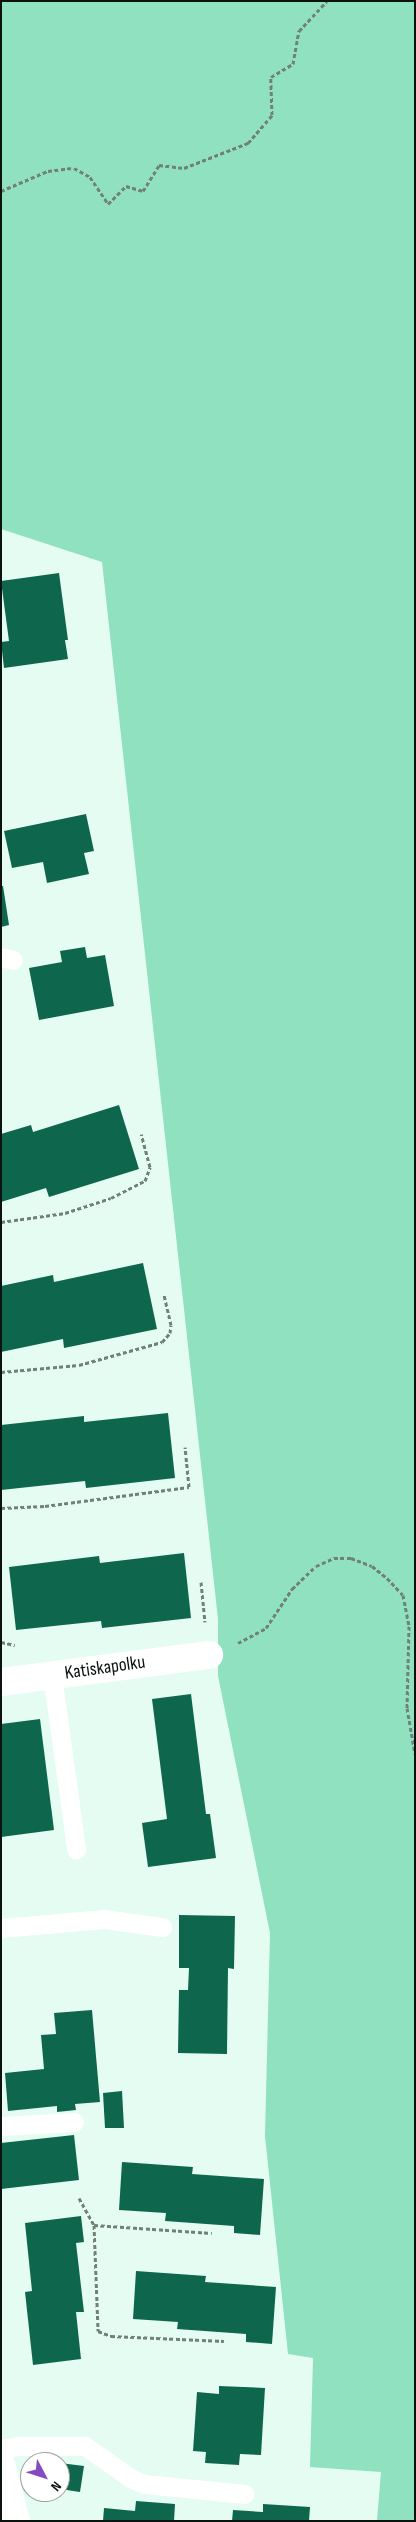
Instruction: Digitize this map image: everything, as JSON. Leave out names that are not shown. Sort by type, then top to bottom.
[{"type":"street","name":"Katiskapolku","points":[[1,1682],[209,1655]]},
{"type":"street","points":[[1,2464],[16,2521]]},
{"type":"lane","points":[[52,1675],[76,1849]]},
{"type":"lane","points":[[1,1928],[104,1919],[162,1927]]},
{"type":"lane","points":[[1,2126],[74,2122]]},
{"type":"lane","points":[[1,2449],[18,2446],[85,2446],[132,2479],[145,2484],[245,2494]]},
{"type":"path","points":[[1,191],[48,171],[74,168],[90,177],[108,204],[126,186],[143,190],[159,165],[184,168],[248,143],[272,115],[271,77],[293,64],[299,31],[327,1]]},
{"type":"path","points":[[1,1222],[65,1213],[111,1198],[145,1182],[150,1167],[141,1134]]},
{"type":"path","points":[[1,1372],[79,1365],[162,1342],[170,1333],[171,1325],[164,1294]]},
{"type":"path","points":[[1,1508],[45,1506],[189,1487],[185,1447]]},
{"type":"path","points":[[209,1655],[245,1641],[266,1628],[292,1589],[316,1566],[334,1558],[350,1558],[372,1566],[403,1595],[409,1626],[407,1708],[415,1754]]},
{"type":"path","points":[[79,2198],[94,2225],[98,2331],[111,2336],[224,2341]]},
{"type":"path","points":[[94,2225],[212,2234]]},
{"type":"green space","points":[[1,1],[415,1],[415,2521],[377,2521],[381,2472],[310,2467],[313,2358],[288,2354],[265,2136],[270,1933],[218,1676],[218,1619],[102,562],[1,529]]},
{"type":"building","points":[[59,573],[68,640],[65,640],[68,659],[4,668],[1,642],[9,641],[1,581]]},
{"type":"building","points":[[86,814],[94,851],[84,853],[89,874],[47,883],[43,862],[12,868],[4,831]]},
{"type":"building","points":[[1,886],[3,886],[9,925],[1,927]]},
{"type":"building","points":[[85,947],[87,958],[105,955],[114,1006],[39,1020],[29,968],[62,962],[60,951]]},
{"type":"building","points":[[119,1105],[139,1169],[49,1197],[46,1188],[1,1202],[1,1134],[31,1125],[33,1132]]},
{"type":"building","points":[[143,1263],[157,1329],[64,1348],[63,1339],[1,1352],[1,1286],[53,1275],[54,1282]]},
{"type":"building","points":[[168,1413],[175,1478],[86,1488],[85,1481],[1,1490],[1,1425],[84,1416],[84,1422]]},
{"type":"building","points":[[184,1553],[191,1618],[102,1628],[101,1621],[16,1630],[9,1567],[99,1556],[100,1563]]},
{"type":"building","points":[[191,1694],[206,1814],[210,1814],[216,1858],[148,1867],[142,1823],[167,1819],[152,1699]]},
{"type":"building","points":[[40,1719],[54,1830],[1,1837],[1,1724]]},
{"type":"building","points":[[179,1915],[235,1916],[234,1969],[228,1968],[227,2054],[178,2053],[179,1990],[188,1990],[189,1968],[179,1968]]},
{"type":"building","points":[[92,2010],[100,2102],[75,2104],[76,2110],[57,2112],[57,2106],[8,2111],[5,2073],[44,2069],[41,2035],[56,2034],[54,2013]]},
{"type":"building","points":[[122,2091],[124,2128],[105,2128],[103,2093]]},
{"type":"building","points":[[74,2135],[79,2180],[1,2189],[1,2143]]},
{"type":"building","points":[[122,2162],[193,2167],[192,2174],[264,2179],[260,2235],[234,2233],[234,2226],[165,2221],[166,2213],[119,2210]]},
{"type":"building","points":[[81,2216],[84,2242],[76,2243],[84,2312],[76,2312],[81,2359],[33,2365],[25,2292],[32,2291],[25,2223]]},
{"type":"building","points":[[136,2271],[206,2276],[205,2282],[276,2287],[272,2344],[246,2342],[246,2334],[177,2329],[178,2322],[133,2319]]},
{"type":"building","points":[[219,2386],[265,2388],[261,2455],[240,2454],[239,2465],[205,2463],[206,2452],[193,2451],[197,2392],[219,2394]]},
{"type":"building","points":[[70,2464],[84,2466],[80,2492],[70,2490]]},
{"type":"building","points":[[136,2501],[175,2504],[174,2521],[103,2521],[104,2508],[135,2511]]},
{"type":"building","points":[[263,2504],[310,2507],[309,2521],[232,2521],[233,2510],[263,2512]]}]
